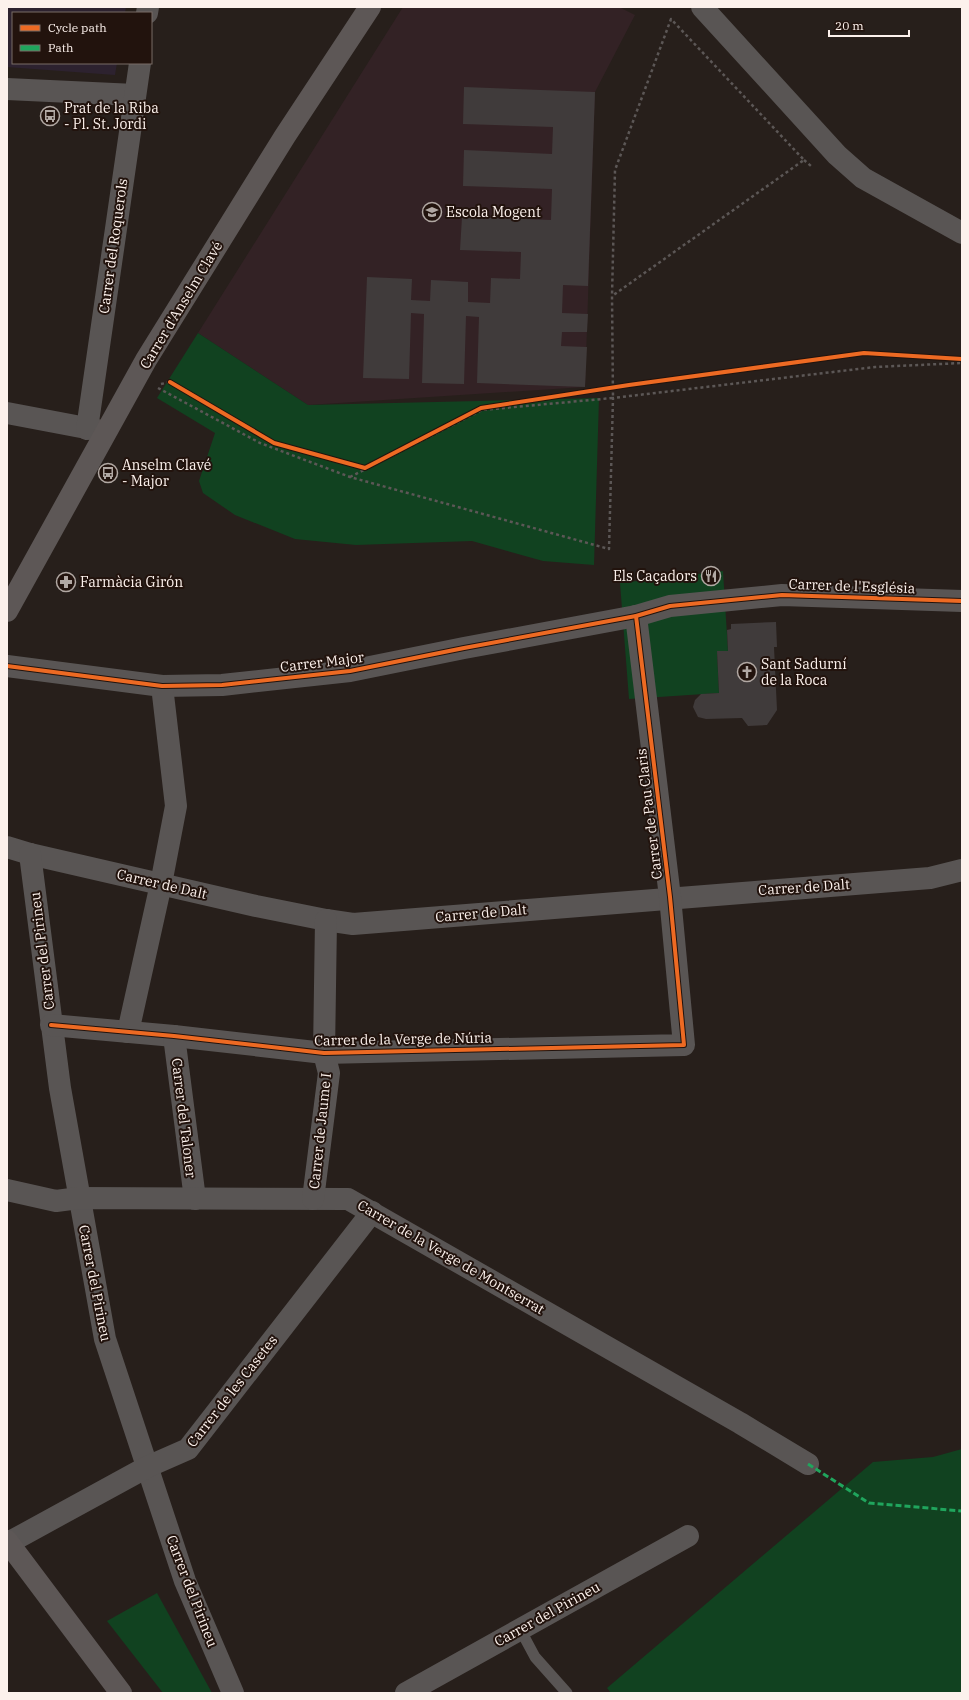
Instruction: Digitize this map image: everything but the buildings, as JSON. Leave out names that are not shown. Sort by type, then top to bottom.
[{"type":"street","name":"Carrer d'Anselm Clavé","points":[[7,612],[97,431],[146,360],[285,136],[370,7]]},
{"type":"street","points":[[702,7],[837,155],[857,173],[881,189],[962,233]]},
{"type":"street","name":"Carrer del Roquerols","points":[[97,431],[135,95],[140,64]]},
{"type":"street","points":[[7,89],[135,95]]},
{"type":"street","points":[[7,412],[97,431]]},
{"type":"street","name":"Carrer de l'Església","points":[[636,616],[670,606],[782,595],[962,601]]},
{"type":"street","name":"Carrer Major","points":[[7,666],[162,686],[222,685],[350,671],[636,616]]},
{"type":"street","name":"Carrer de Pau Claris","points":[[636,616],[670,897],[684,1045]]},
{"type":"street","points":[[128,1032],[161,884],[176,806],[162,686]]},
{"type":"street","name":"Carrer de Dalt","points":[[7,848],[256,906],[352,924],[670,897],[930,878],[962,870]]},
{"type":"street","name":"Carrer del Pirineu","points":[[30,854],[60,1088],[105,1338],[185,1581],[233,1693]]},
{"type":"street","name":"Carrer de Jaume I","points":[[313,1199],[329,1073],[324,1053],[326,920]]},
{"type":"street","name":"Carrer de la Verge de Núria","points":[[51,1025],[174,1036],[324,1053],[684,1045]]},
{"type":"street","name":"Carrer del Taloner","points":[[174,1036],[195,1199]]},
{"type":"street","name":"Carrer de la Verge de Montserrat","points":[[7,1190],[56,1201],[79,1198],[348,1199],[740,1423],[808,1464]]},
{"type":"street","name":"Carrer de les Casetes","points":[[8,1542],[147,1467],[188,1449],[372,1212]]},
{"type":"street","name":"Carrer del Pirineu","points":[[406,1693],[688,1536]]},
{"type":"street","points":[[8,1542],[121,1693]]},
{"type":"lane","points":[[520,1629],[535,1657],[567,1693]]},
{"type":"path","points":[[155,386],[260,443],[350,477],[609,549],[613,398],[612,296],[615,170],[671,19],[804,160],[612,296]]},
{"type":"path","points":[[954,358],[962,359]]},
{"type":"path","points":[[350,477],[482,410],[613,398],[875,366],[962,363]]},
{"type":"path","points":[[170,382],[176,386]]},
{"type":"path","points":[[605,389],[618,387]]},
{"type":"path","points":[[357,466],[365,468],[481,408],[535,400]]},
{"type":"shaded area","points":[[7,7],[126,7],[125,12],[12,12],[12,64],[117,64],[115,75],[7,67]]},
{"type":"shaded area","name":"Escola Mogent","points":[[403,7],[619,7],[635,15],[595,92],[585,387],[308,405],[198,333]]},
{"type":"green space","points":[[198,333],[308,405],[599,398],[594,565],[543,561],[472,541],[356,545],[295,539],[235,515],[203,493],[199,481],[215,433],[157,398]]},
{"type":"green space","points":[[723,571],[728,651],[717,651],[719,693],[629,699],[620,583]]},
{"type":"green space","points":[[962,1449],[962,1693],[611,1693],[607,1688],[873,1462],[933,1457]]},
{"type":"green space","points":[[157,1593],[212,1693],[163,1693],[107,1621]]},
{"type":"marked path","points":[[808,1464],[869,1503],[962,1511]]},
{"type":"cycle path","points":[[170,382],[274,443],[365,468],[481,408],[629,385],[864,353],[962,359]]},
{"type":"cycle path","points":[[7,666],[162,686],[222,685],[350,671],[636,616],[670,606],[782,595],[962,601]]},
{"type":"cycle path","points":[[51,1025],[174,1036],[324,1053],[684,1045],[670,897],[636,616]]},
{"type":"place","name":"Prat de la Riba - Pl. St. Jordi","points":[[50,116]]},
{"type":"place","name":"Escola Mogent","points":[[432,212]]},
{"type":"place","name":"Anselm Clavé - Major","points":[[108,473]]},
{"type":"place","name":"Els Caçadors","points":[[711,576]]},
{"type":"place","name":"Farmàcia Girón","points":[[66,582]]},
{"type":"place","name":"Sant Sadurní de la Roca","points":[[747,672]]}]
